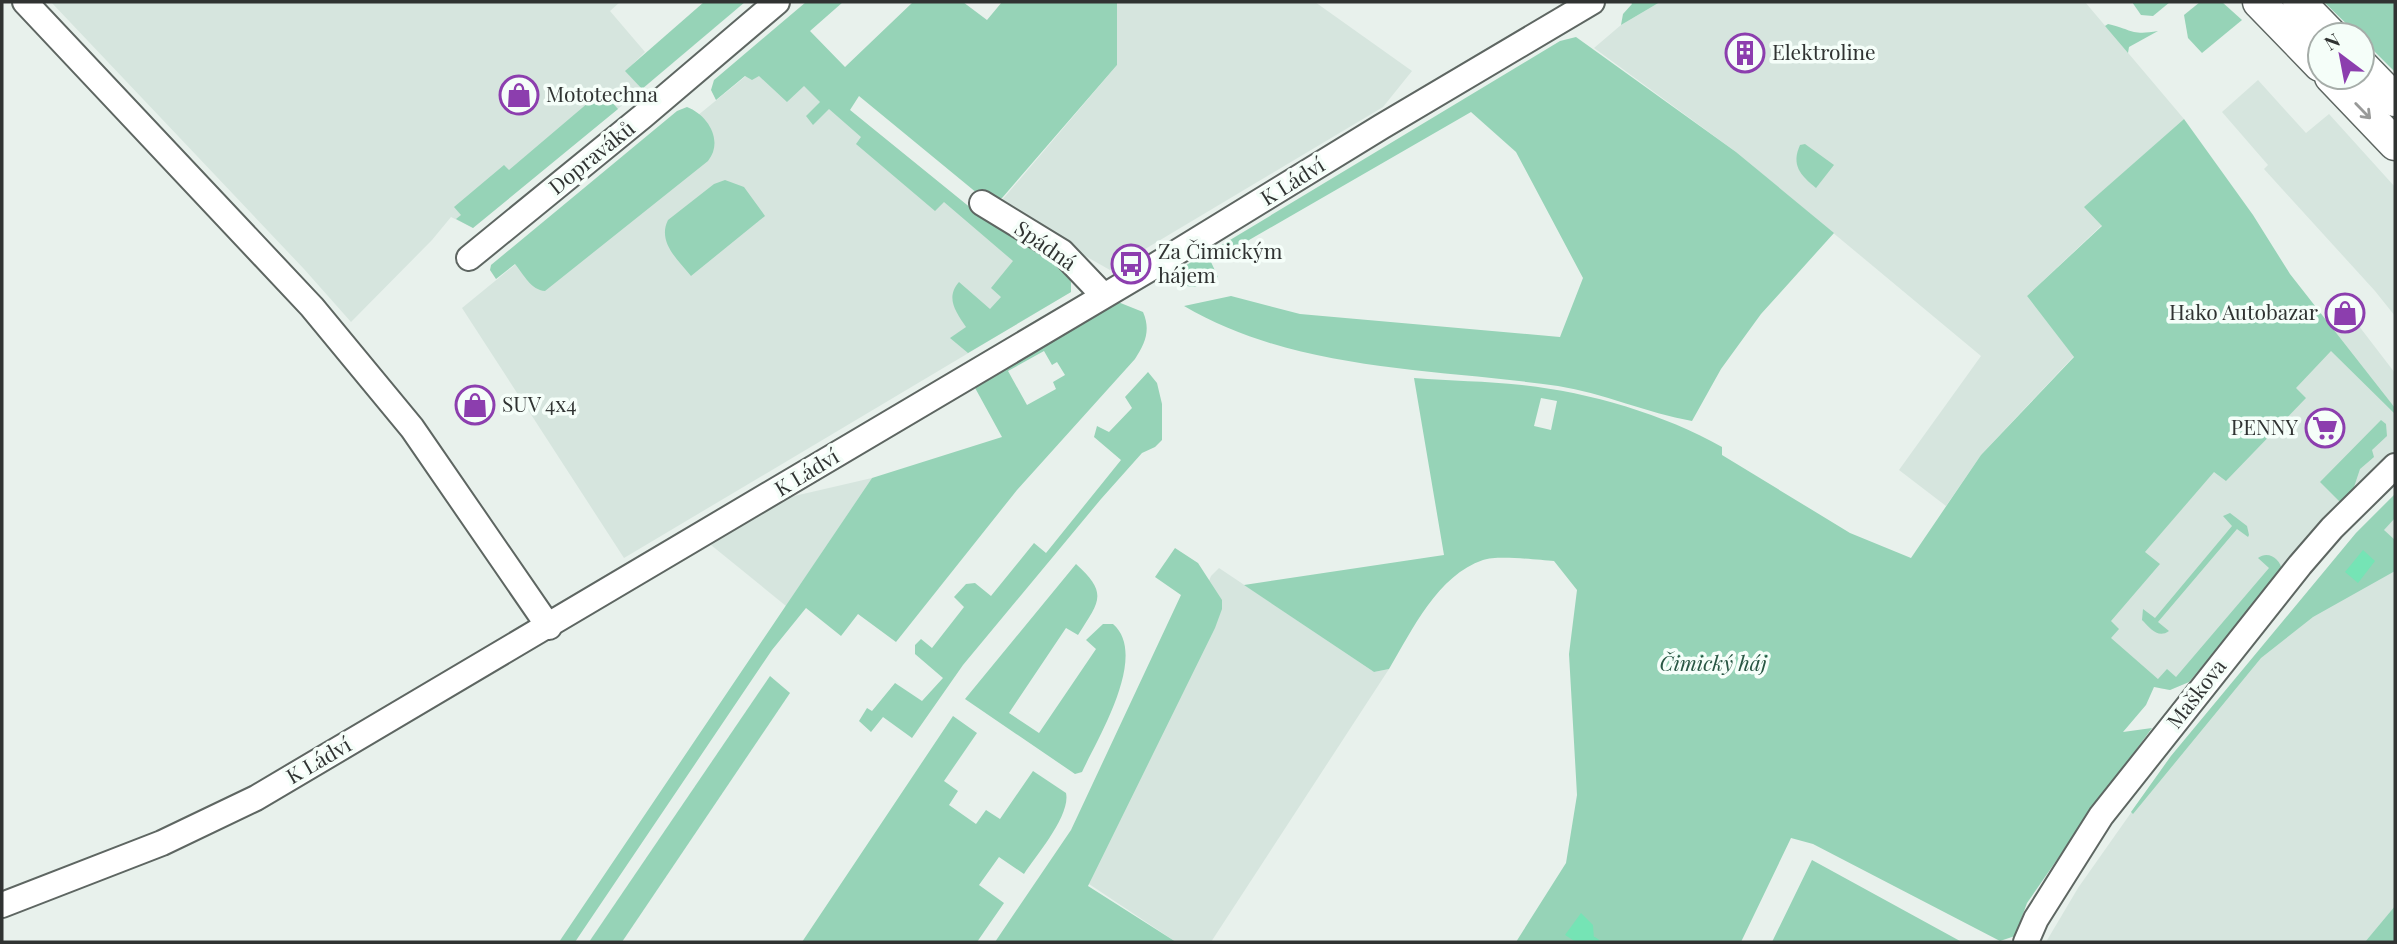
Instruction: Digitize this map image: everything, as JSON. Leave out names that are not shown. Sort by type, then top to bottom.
[{"type":"main road","points":[[2259,2],[2306,51]]},
{"type":"main road","points":[[2299,2],[2317,21]]},
{"type":"main road","points":[[2376,80],[2395,100]]},
{"type":"main road","points":[[2344,91],[2395,144]]},
{"type":"street","points":[[25,2],[312,307],[412,428],[549,626]]},
{"type":"street","name":"Dopraváků","points":[[469,258],[777,2]]},
{"type":"street","name":"K Ládví","points":[[2,905],[162,843],[256,798],[1255,207],[1561,8],[1592,2]]},
{"type":"street","name":"Spádná","points":[[982,203],[1062,252],[1104,295]]},
{"type":"street","name":"Maškova","points":[[2026,942],[2036,919],[2101,816],[2300,565],[2332,528],[2395,466]]},
{"type":"shaded area","points":[[51,2],[620,2],[610,11],[645,52],[626,71],[642,89],[473,228],[451,217],[432,240],[351,322]]},
{"type":"shaded area","points":[[1117,2],[1315,2],[1412,71],[1383,107],[1110,270],[997,206],[1117,65]]},
{"type":"shaded area","points":[[1660,2],[2085,2],[2184,119],[2085,207],[2102,225],[2027,296],[2074,356],[1981,455],[1946,506],[1899,470],[1981,356],[1736,152],[1594,48],[1621,25]]},
{"type":"shaded area","points":[[774,53],[850,110],[972,209],[1071,282],[1071,292],[624,558],[462,308]]},
{"type":"shaded area","points":[[2258,80],[2306,133],[2329,114],[2395,187],[2395,316],[2264,169],[2268,165],[2222,112]]},
{"type":"shaded area","points":[[2352,317],[2395,373],[2395,450],[2309,538],[2189,682],[2170,690],[2159,688],[2158,679],[2110,638],[2110,622],[2142,555],[2335,330]]},
{"type":"shaded area","points":[[872,478],[786,606],[711,545],[790,497]]},
{"type":"shaded area","points":[[2395,494],[2395,906],[2365,942],[2046,942],[2078,888],[2171,756],[2356,533]]},
{"type":"shaded area","points":[[2363,550],[2375,561],[2358,583],[2345,572]]},
{"type":"shaded area","points":[[1219,568],[1374,672],[1389,669],[1211,942],[1176,942],[1083,880],[1211,576]]},
{"type":"shaded area","points":[[1581,913],[1593,925],[1594,940],[1576,942],[1565,935]]},
{"type":"green space","points":[[704,2],[745,2],[642,89],[625,71]]},
{"type":"green space","points":[[806,2],[843,2],[810,31],[845,67],[913,2],[963,2],[987,20],[1002,2],[1117,2],[1117,65],[1002,198],[983,198],[859,96],[850,110],[972,209],[1058,257],[1071,282],[1071,292],[968,353],[950,338],[966,327],[952,299],[955,288],[959,282],[990,309],[1001,297],[991,288],[1013,261],[944,202],[935,211],[856,144],[861,137],[829,109],[813,125],[806,116],[820,102],[804,86],[787,102],[759,76],[752,80],[745,76],[716,100],[711,90],[714,80]]},
{"type":"green space","points":[[1631,2],[1660,2],[1621,25],[1623,14]]},
{"type":"green space","points":[[2132,2],[2170,2],[2153,16],[2141,15]]},
{"type":"green space","points":[[2200,2],[2222,2],[2242,20],[2202,53],[2188,38],[2184,15]]},
{"type":"green space","points":[[2324,2],[2395,2],[2395,72],[2376,53],[2376,21],[2344,21]]},
{"type":"green space","points":[[2108,24],[2136,32],[2158,31],[2129,47],[2128,53],[2105,26]]},
{"type":"green space","points":[[1576,37],[1736,152],[1834,233],[1761,314],[1721,369],[1692,421],[1558,386],[1319,356],[1272,344],[1227,328],[1184,306],[1231,296],[1300,314],[1560,337],[1583,278],[1516,152],[1471,112],[1211,262],[1218,277],[1191,287],[1175,279],[1175,273],[1560,41]]},
{"type":"green space","points":[[602,91],[618,109],[473,228],[456,219],[461,215],[454,207],[504,165],[509,170]]},
{"type":"green space","points":[[687,107],[707,122],[714,137],[713,153],[708,161],[545,291],[532,285],[515,264],[496,279],[490,270],[491,265],[677,111]]},
{"type":"green space","name":"Čimický háj","points":[[2184,119],[2253,215],[2290,274],[2395,408],[2395,414],[2331,351],[2296,388],[2306,398],[2226,481],[2214,472],[2145,552],[2160,564],[2111,621],[2119,629],[2111,638],[2158,679],[2167,669],[2176,677],[2269,568],[2258,558],[2270,555],[2279,563],[2282,571],[2189,682],[2170,690],[2154,687],[2146,705],[2123,732],[2152,728],[2027,903],[2015,936],[2000,941],[1813,844],[1791,838],[1741,942],[1516,942],[1566,863],[1577,795],[1569,654],[1577,590],[1554,561],[1508,558],[1483,560],[1467,567],[1440,591],[1417,621],[1389,669],[1374,672],[1244,585],[1444,555],[1414,378],[1547,388],[1625,406],[1676,424],[1722,447],[1722,455],[1850,533],[1911,558],[1981,455],[2074,357],[2027,296],[2102,226],[2084,207]],"holes":[[[1541,398],[1557,401],[1551,430],[1534,426]]]},
{"type":"green space","points":[[1805,144],[1834,165],[1816,188],[1805,179],[1797,164],[1797,152],[1800,145]]},
{"type":"green space","points":[[725,180],[744,187],[765,216],[691,276],[670,250],[665,228],[668,220],[714,184]]},
{"type":"green space","points":[[1118,302],[1143,312],[1147,325],[1146,337],[1135,359],[1017,490],[896,642],[858,614],[841,636],[806,608],[772,650],[575,942],[559,942],[872,478],[1002,437],[974,386]],"holes":[[[1044,351],[1052,365],[1057,362],[1065,375],[1053,382],[1056,389],[1027,405],[1008,371]]]},
{"type":"green space","points":[[1148,372],[1157,383],[1162,404],[1162,440],[1142,453],[1101,499],[963,665],[912,738],[883,717],[871,732],[859,721],[867,708],[872,711],[895,683],[922,701],[943,678],[915,654],[915,645],[921,639],[932,648],[964,607],[954,597],[966,584],[975,583],[991,596],[1034,543],[1046,553],[1121,460],[1094,437],[1097,426],[1109,432],[1132,408],[1125,397]]},
{"type":"green space","points":[[2381,420],[2386,424],[2387,436],[2372,450],[2374,457],[2360,469],[2353,490],[2341,503],[2320,482]]},
{"type":"green space","points":[[2395,494],[2395,518],[2384,530],[2395,540],[2395,571],[2313,617],[2261,658],[2133,814],[2131,812],[2171,756],[2356,533]]},
{"type":"green space","points":[[2230,513],[2247,526],[2248,537],[2237,529],[2158,622],[2169,631],[2161,634],[2154,632],[2142,620],[2143,609],[2155,618],[2232,526],[2223,516]]},
{"type":"green space","points":[[1175,548],[1198,563],[1222,600],[1222,609],[1088,886],[1176,942],[995,942],[1071,830],[1181,595],[1155,577]]},
{"type":"green space","points":[[1076,564],[1097,591],[1095,606],[1078,635],[1066,628],[1009,713],[1039,733],[1096,649],[1086,640],[1103,624],[1113,624],[1123,638],[1126,655],[1123,675],[1117,697],[1099,739],[1082,772],[1075,774],[965,699]]},
{"type":"green space","points":[[770,676],[790,693],[622,942],[589,942]]},
{"type":"green space","points":[[953,716],[977,733],[944,781],[958,791],[949,805],[976,824],[986,810],[1000,819],[1033,771],[1066,793],[1063,812],[1044,846],[1024,874],[999,857],[979,885],[1004,903],[977,942],[802,942]]},
{"type":"green space","points":[[1812,860],[1960,941],[1963,942],[1772,942]]},
{"type":"green space","points":[[2395,906],[2395,942],[2365,942]]},
{"type":"place","name":"Elektroline","points":[[1745,53]]},
{"type":"place","name":"Mototechna","points":[[519,95]]},
{"type":"place","name":"Za Čimickým hájem","points":[[1131,264]]},
{"type":"place","name":"Hako Autobazar","points":[[2345,313]]},
{"type":"place","name":"SUV 4x4","points":[[475,405]]},
{"type":"place","name":"PENNY","points":[[2325,428]]}]
